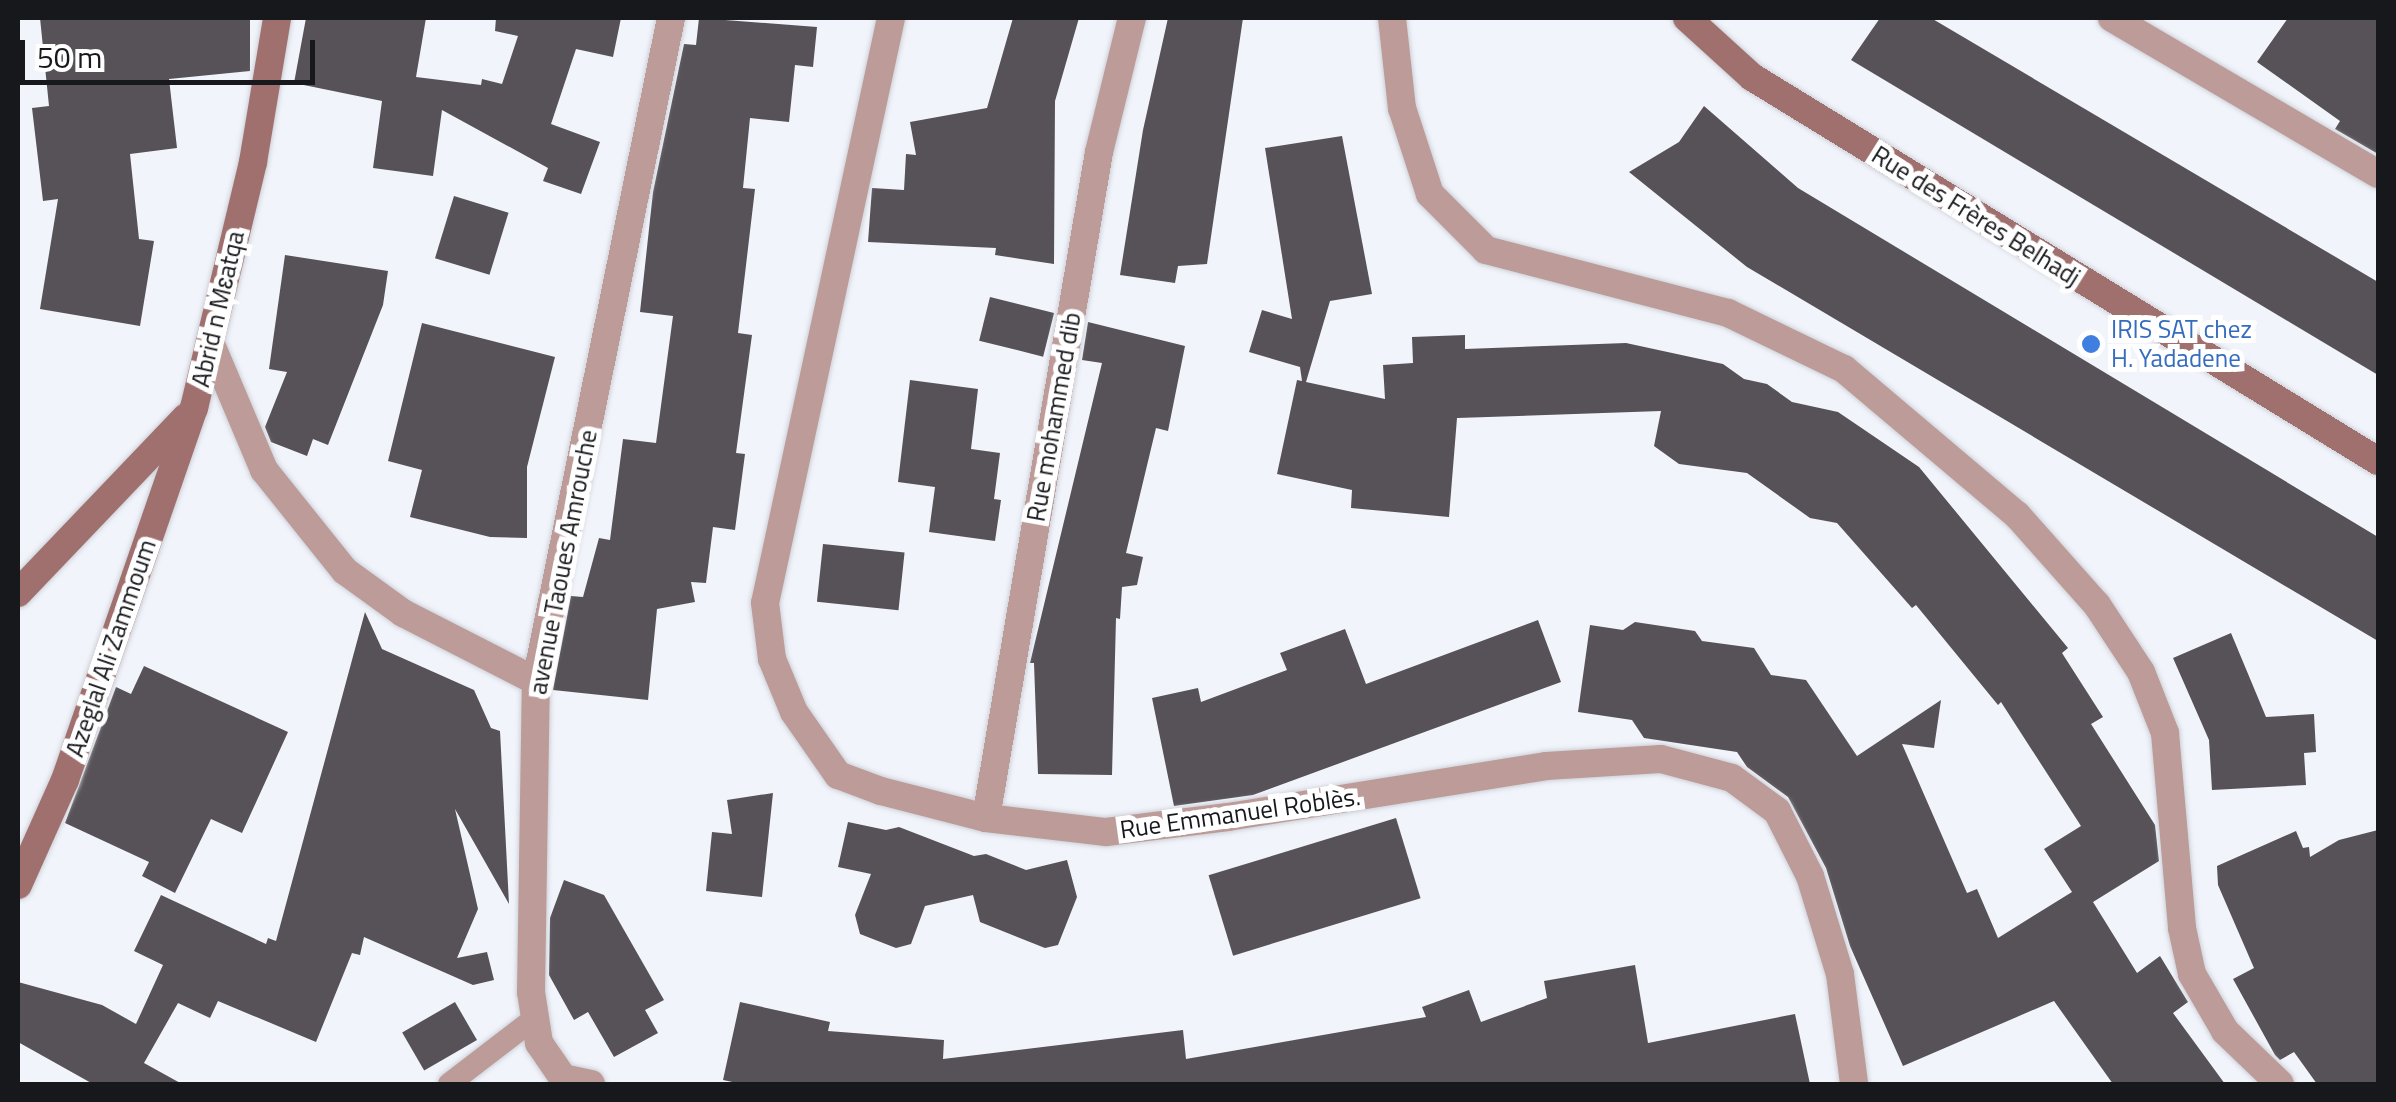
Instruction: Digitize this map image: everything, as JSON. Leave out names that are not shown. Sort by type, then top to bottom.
[{"type":"main road","name":"Abrid n Mɛatqa","points":[[18,592],[194,408],[253,162],[278,18]]},
{"type":"main road","name":"Rue des Frères Belhadj","points":[[1688,18],[1752,76],[2378,461]]},
{"type":"main road","name":"Azeglal Ali Zammoum","points":[[18,884],[65,780],[194,408]]},
{"type":"street","name":"avenue Taoues Amrouche","points":[[591,1084],[564,1078],[539,1043],[531,992],[536,681],[671,18]]},
{"type":"street","name":"Rue Emmanuel Roblès.","points":[[891,18],[765,603],[772,659],[794,712],[838,775],[881,791],[986,818],[1106,832],[1228,817],[1546,766],[1661,759],[1732,778],[1778,811],[1810,876],[1840,974],[1854,1084]]},
{"type":"street","name":"Rue mohammed dib","points":[[986,818],[1099,152],[1132,18]]},
{"type":"street","points":[[1392,18],[1402,108],[1430,194],[1486,250],[1728,313],[1844,369],[2017,515],[2097,606],[2141,672],[2165,733],[2182,928],[2192,974],[2225,1031],[2280,1084]]},
{"type":"street","points":[[2112,18],[2378,174]]},
{"type":"street","points":[[210,342],[264,470],[344,572],[403,612],[536,681]]},
{"type":"lane","points":[[449,1084],[535,1018]]},
{"type":"building","points":[[40,18],[250,18],[250,71],[169,79],[177,148],[130,154],[139,239],[154,241],[140,326],[40,309],[58,199],[43,201],[32,108],[49,106]]},
{"type":"building","points":[[306,18],[426,18],[416,77],[481,85],[482,79],[502,84],[518,36],[495,31],[496,18],[621,18],[613,57],[576,49],[551,124],[600,142],[581,194],[543,181],[548,168],[442,110],[433,176],[373,168],[382,101],[294,83]]},
{"type":"building","points":[[699,18],[817,27],[813,67],[795,65],[789,122],[750,118],[743,188],[755,189],[738,333],[752,335],[736,453],[745,454],[735,530],[713,527],[706,583],[691,582],[695,602],[657,609],[648,700],[553,690],[571,596],[583,597],[599,538],[610,540],[623,439],[656,443],[673,316],[640,312],[653,192],[684,44],[696,45]]},
{"type":"building","points":[[1013,18],[1079,18],[1055,101],[1054,264],[995,255],[996,248],[868,242],[872,188],[904,190],[906,154],[916,155],[910,122],[987,108]]},
{"type":"building","points":[[1168,18],[1243,18],[1207,264],[1178,266],[1175,283],[1120,275],[1143,130]]},
{"type":"building","points":[[1880,18],[1931,18],[2378,282],[2378,375],[1851,60]]},
{"type":"building","points":[[2288,18],[2378,18],[2378,154],[2335,129],[2340,121],[2257,62]]},
{"type":"building","points":[[1704,106],[1798,188],[2378,537],[2378,641],[1747,267],[1629,172],[1679,142]]},
{"type":"building","points":[[1342,136],[1372,294],[1330,301],[1306,382],[1385,399],[1383,365],[1413,363],[1412,337],[1465,335],[1465,349],[1626,343],[1723,364],[1744,379],[1767,384],[1792,402],[1838,412],[1919,467],[2068,648],[2062,653],[2103,717],[2091,724],[2155,825],[2159,861],[2093,902],[2137,973],[2160,956],[2188,1002],[2173,1013],[2225,1084],[2113,1084],[2054,1001],[1903,1066],[1850,946],[1826,868],[1788,797],[1747,767],[1737,752],[1644,738],[1632,720],[1578,712],[1590,625],[1623,630],[1635,622],[1695,631],[1702,641],[1754,648],[1771,675],[1806,680],[1857,756],[1941,700],[1934,748],[1902,744],[1967,893],[1977,889],[1998,938],[2072,892],[2044,849],[2081,826],[2001,702],[1998,705],[1916,605],[1912,608],[1837,523],[1810,518],[1747,473],[1679,464],[1654,446],[1661,411],[1457,418],[1449,517],[1351,508],[1352,490],[1277,474],[1297,380],[1302,381],[1300,367],[1249,352],[1262,310],[1292,319],[1265,148]]},
{"type":"building","points":[[454,196],[509,213],[490,275],[435,258]]},
{"type":"building","points":[[285,255],[388,271],[383,305],[328,445],[313,439],[307,456],[271,442],[265,427],[287,372],[269,369]]},
{"type":"building","points":[[990,297],[1054,313],[1043,357],[979,341]]},
{"type":"building","points":[[1088,322],[1185,346],[1168,431],[1156,428],[1126,553],[1143,557],[1137,585],[1122,587],[1120,619],[1116,618],[1112,775],[1038,774],[1034,663],[1030,663],[1102,363],[1082,360]]},
{"type":"building","points":[[422,323],[555,357],[527,467],[527,538],[490,537],[410,517],[422,470],[388,461]]},
{"type":"building","points":[[910,380],[978,389],[971,449],[1000,453],[994,499],[1001,500],[995,541],[929,532],[935,487],[898,482]]},
{"type":"building","points":[[823,544],[905,553],[898,610],[817,602]]},
{"type":"building","points":[[365,612],[382,649],[474,690],[491,728],[500,731],[509,904],[455,809],[478,909],[457,958],[487,952],[494,980],[473,985],[364,937],[360,955],[352,953],[316,1042],[218,1001],[210,1018],[178,1003],[144,1063],[182,1084],[93,1084],[18,1042],[18,982],[102,1005],[136,1024],[163,965],[134,951],[161,895],[266,944],[268,938],[276,941]]},
{"type":"building","points":[[1538,620],[1561,682],[1253,795],[1174,806],[1152,698],[1198,688],[1201,702],[1287,670],[1280,653],[1345,629],[1366,684]]},
{"type":"building","points":[[2231,633],[2266,717],[2314,714],[2316,752],[2304,753],[2306,785],[2212,790],[2209,740],[2173,658]]},
{"type":"building","points":[[144,666],[288,732],[242,833],[211,819],[175,893],[142,876],[149,862],[65,823],[116,687],[131,694]]},
{"type":"building","points":[[773,793],[762,897],[706,891],[712,832],[732,834],[727,800]]},
{"type":"building","points":[[1396,818],[1421,898],[1233,956],[1209,875]]},
{"type":"building","points":[[848,822],[886,830],[899,827],[974,856],[986,854],[1026,870],[1067,860],[1077,897],[1058,945],[1045,948],[980,922],[973,895],[925,906],[911,944],[896,948],[860,934],[855,915],[871,874],[838,867]]},
{"type":"building","points":[[2378,830],[2378,1084],[2317,1084],[2294,1052],[2280,1060],[2275,1055],[2233,979],[2254,968],[2218,885],[2217,866],[2296,831],[2303,848],[2309,847],[2310,857],[2339,840]]},
{"type":"building","points":[[564,880],[604,895],[664,1000],[645,1010],[658,1033],[614,1057],[588,1012],[574,1020],[549,975],[550,918]]},
{"type":"building","points":[[1635,965],[1648,1043],[1795,1014],[1810,1084],[742,1084],[723,1080],[740,1002],[830,1022],[828,1031],[944,1040],[943,1059],[1183,1030],[1186,1059],[1426,1017],[1422,1007],[1469,990],[1481,1022],[1547,998],[1544,981]]},
{"type":"building","points":[[455,1002],[477,1040],[424,1071],[402,1032]]},
{"type":"place","name":"IRIS SAT chez H. Yadadene","points":[[2091,344]]}]
